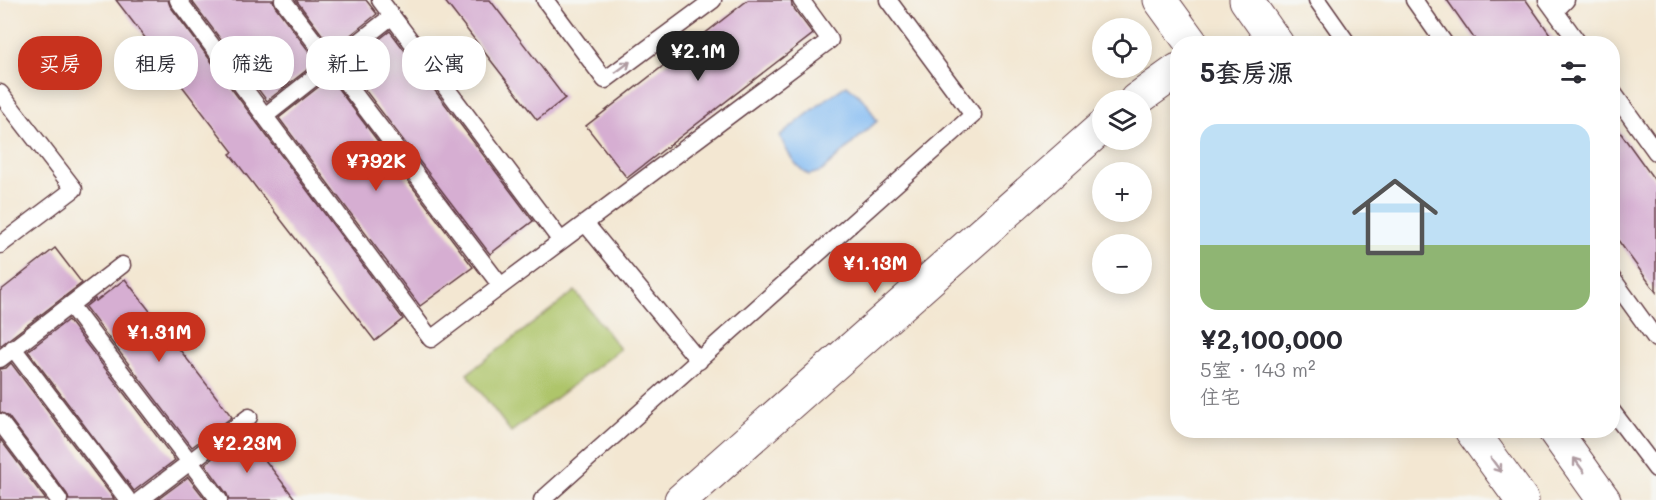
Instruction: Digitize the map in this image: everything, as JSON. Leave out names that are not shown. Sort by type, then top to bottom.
[{"type":"street","points":[[1160,0],[1186,36]]},
{"type":"street","points":[[1246,0],[1271,36]]},
{"type":"street","points":[[1150,90],[1170,76]]},
{"type":"street","points":[[681,500],[1092,135]]},
{"type":"street","points":[[1477,438],[1522,500]]},
{"type":"street","points":[[1560,438],[1604,500]]},
{"type":"lane","points":[[178,0],[431,339],[830,40],[801,0]]},
{"type":"lane","points":[[283,0],[311,36]]},
{"type":"lane","points":[[380,0],[561,241]]},
{"type":"lane","points":[[545,0],[605,80],[713,0]]},
{"type":"lane","points":[[542,500],[973,115],[888,0]]},
{"type":"lane","points":[[1317,0],[1342,36]]},
{"type":"lane","points":[[1414,0],[1439,36]]},
{"type":"lane","points":[[1556,4],[1574,36]]},
{"type":"lane","points":[[366,36],[392,16]]},
{"type":"lane","points":[[265,116],[306,84]]},
{"type":"lane","points":[[352,90],[501,286]]},
{"type":"lane","points":[[0,93],[74,189],[0,245]]},
{"type":"lane","points":[[1620,102],[1656,152]]},
{"type":"lane","points":[[585,224],[699,361]]},
{"type":"lane","points":[[122,265],[7,353],[128,500]]},
{"type":"lane","points":[[1620,289],[1656,339]]},
{"type":"lane","points":[[70,305],[219,500]]},
{"type":"lane","points":[[140,500],[249,417]]},
{"type":"lane","points":[[0,422],[59,500]]},
{"type":"lane","points":[[1620,422],[1656,469]]},
{"type":"green space","points":[[575,291],[620,349],[511,432],[467,374]]},
{"type":"water","points":[[847,85],[866,102],[877,121],[822,171],[809,175],[792,158],[780,136]]},
{"type":"building","points":[[116,0],[168,0],[192,36],[144,36]]},
{"type":"building","points":[[191,0],[273,0],[306,47],[306,71],[294,80],[294,36],[218,36]]},
{"type":"building","points":[[296,0],[366,0],[377,14],[349,36],[323,36]]},
{"type":"building","points":[[444,0],[490,0],[565,98],[537,120],[486,54],[486,36],[472,36]]},
{"type":"building","points":[[748,0],[791,0],[792,6],[813,34],[627,178],[586,126]]},
{"type":"building","points":[[1447,0],[1526,0],[1551,36],[1472,36]]},
{"type":"building","points":[[390,31],[402,47],[402,90],[434,90],[533,221],[490,254],[365,90],[390,90],[390,36],[384,36]]},
{"type":"building","points":[[198,44],[210,60],[210,90],[233,90],[403,319],[375,341],[230,154],[233,152],[185,90],[198,90]]},
{"type":"building","points":[[259,90],[281,90],[267,101]]},
{"type":"building","points":[[315,90],[339,90],[473,267],[420,306],[279,118]]},
{"type":"building","points":[[1620,132],[1656,182],[1656,292],[1620,243]]},
{"type":"building","points":[[55,248],[82,283],[0,346],[0,291]]},
{"type":"building","points":[[125,279],[232,417],[192,447],[85,307]]},
{"type":"building","points":[[68,320],[175,460],[134,491],[28,351]]},
{"type":"building","points":[[11,363],[115,500],[69,500],[67,494],[8,416],[0,412],[0,369],[6,368]]},
{"type":"building","points":[[244,434],[296,500],[229,500],[205,464]]},
{"type":"building","points":[[0,439],[46,500],[0,500]]},
{"type":"building","points":[[188,477],[206,500],[157,500]]}]
